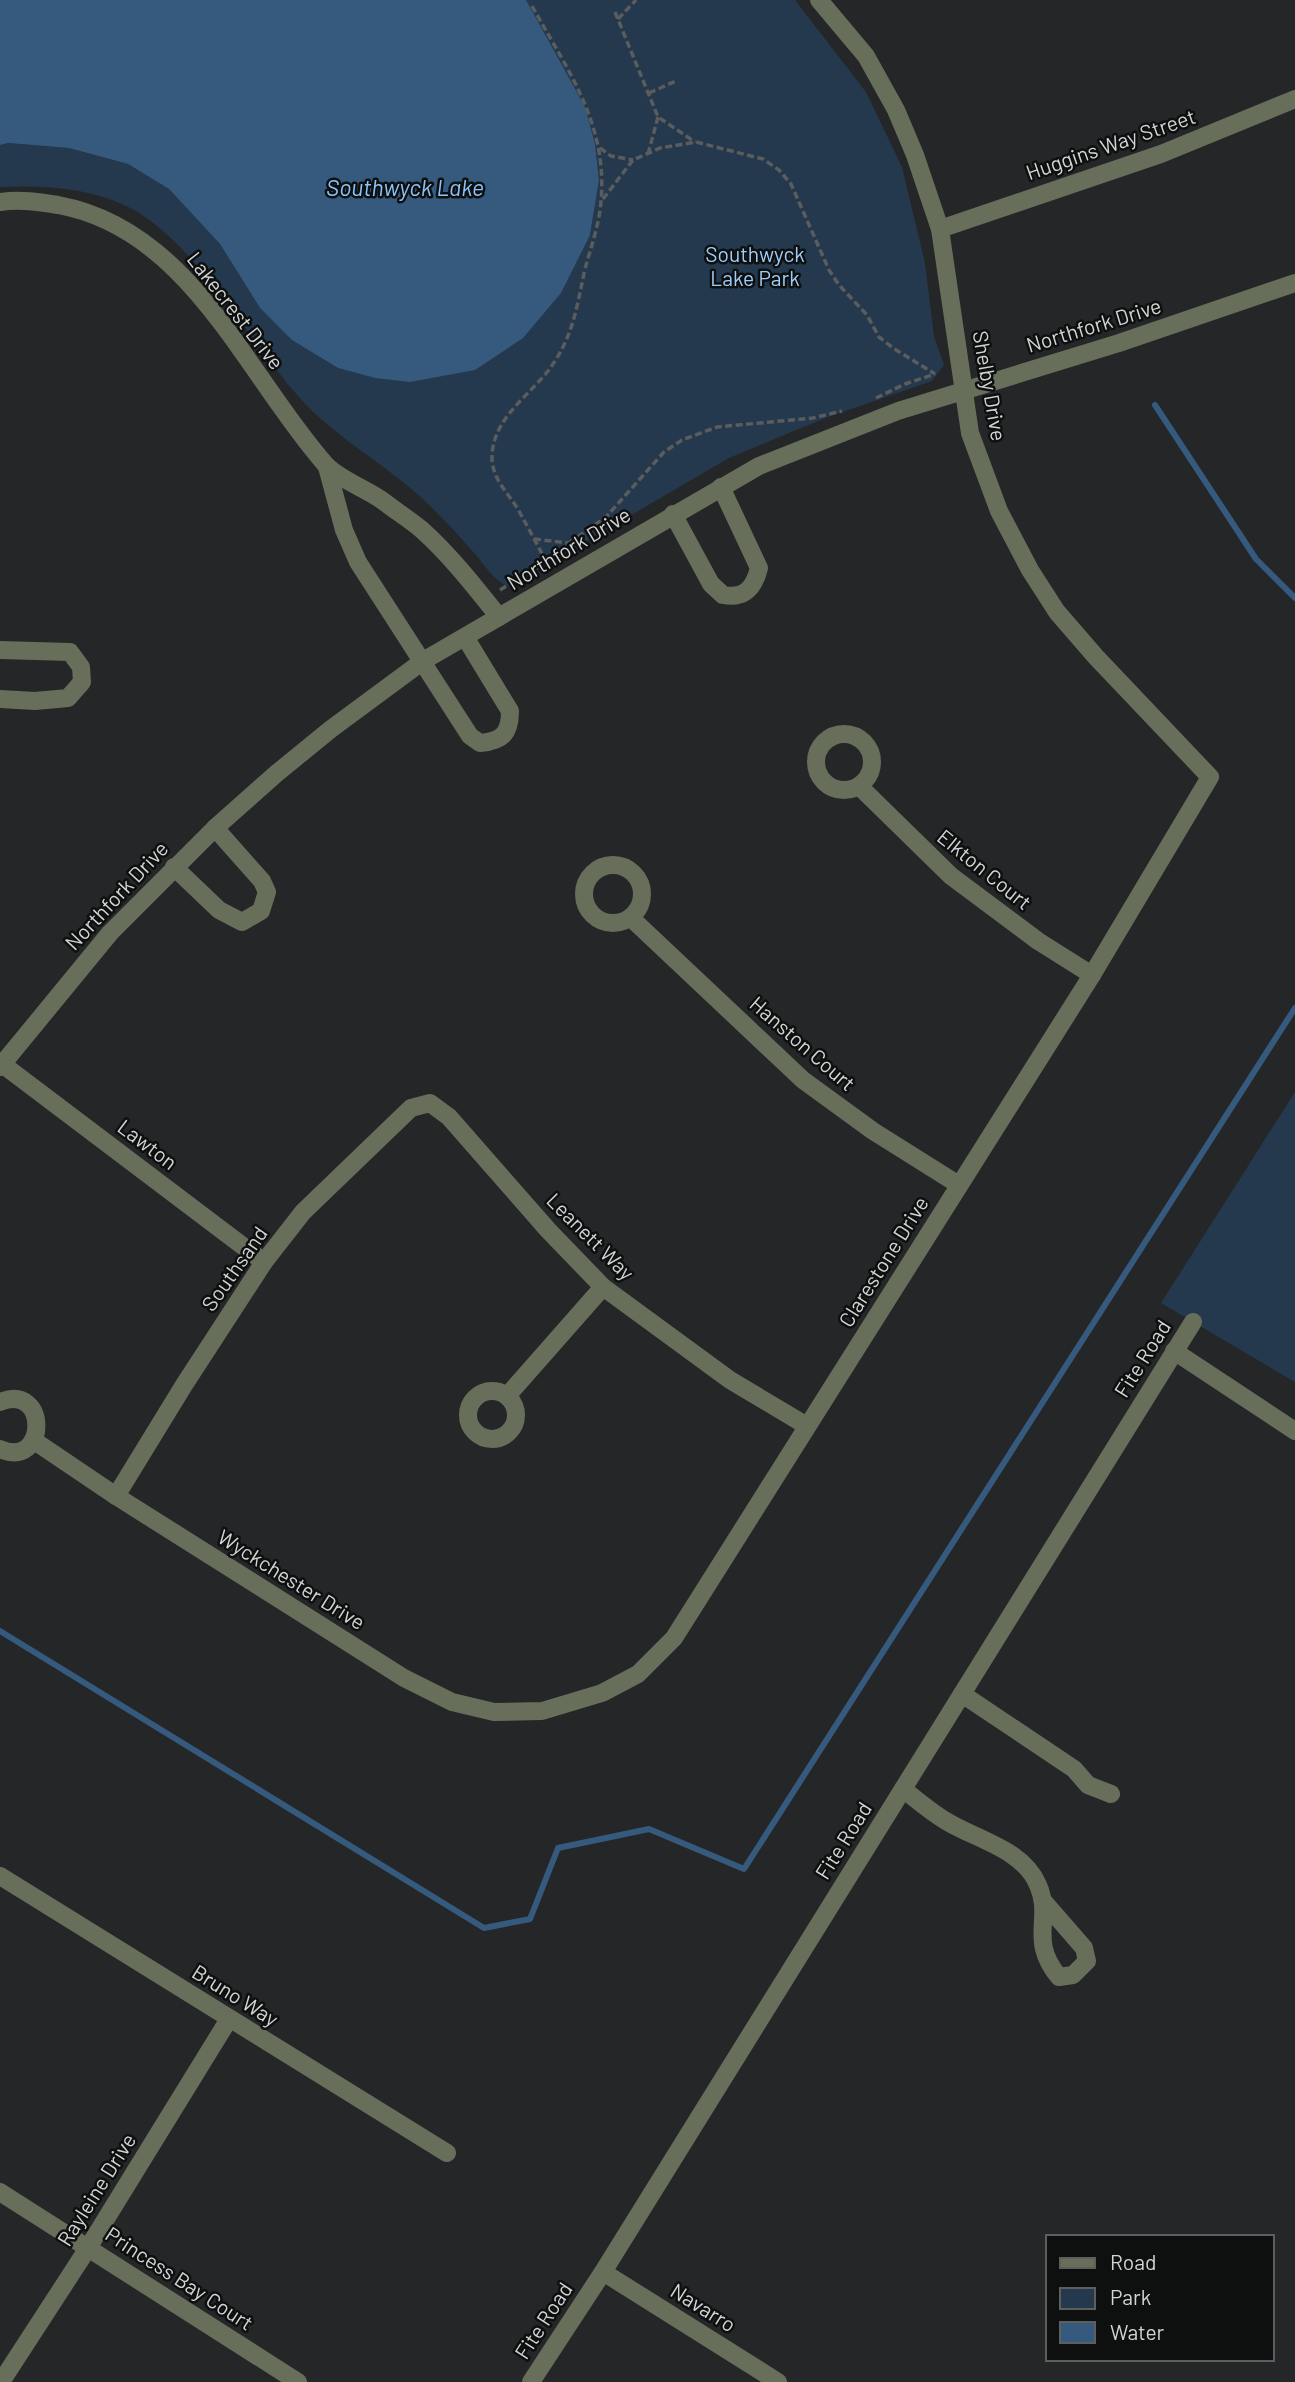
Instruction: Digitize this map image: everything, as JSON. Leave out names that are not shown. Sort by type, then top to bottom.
[{"type":"street","name":"Shelby Drive","points":[[827,3],[866,56],[896,110],[915,155],[940,229],[970,433],[999,511],[1030,570],[1058,612],[1096,657],[1210,777]]},
{"type":"street","name":"Huggins Way Street","points":[[940,229],[1161,154],[1295,99]]},
{"type":"street","name":"Lakecrest Drive","points":[[0,202],[34,201],[75,208],[111,221],[155,249],[205,302],[277,403],[327,467],[374,494],[421,530],[444,552],[499,617]]},
{"type":"street","name":"Northfork Drive","points":[[1,1065],[103,942],[174,867],[215,828],[331,729],[423,661],[759,466],[872,421],[965,389],[1294,287]]},
{"type":"street","name":"Lakecrest Drive","points":[[327,467],[344,530],[358,562],[470,736],[480,743],[489,742],[503,736],[510,726],[510,711],[465,637]]},
{"type":"street","points":[[673,514],[711,584],[723,595],[743,595],[752,588],[759,568],[721,487]]},
{"type":"street","points":[[0,650],[70,652],[81,667],[82,682],[68,698],[34,701],[0,699]]},
{"type":"street","name":"Clarestone Drive","points":[[542,1711],[602,1693],[638,1674],[674,1638],[1093,975],[1210,777]]},
{"type":"street","name":"Elkton Court","points":[[859,786],[951,876],[1028,934],[1093,975]]},
{"type":"street","points":[[174,867],[219,910],[242,922],[261,911],[267,892],[262,881],[215,828]]},
{"type":"street","name":"Hanston Court","points":[[631,918],[803,1080],[873,1130],[959,1185]]},
{"type":"street","name":"Lawton","points":[[1,1065],[264,1262]]},
{"type":"street","name":"Southsand","points":[[116,1496],[264,1262],[303,1212],[411,1108],[430,1103]]},
{"type":"street","name":"Leanett Way","points":[[430,1103],[449,1117],[548,1230],[603,1287],[730,1380],[807,1426]]},
{"type":"street","points":[[507,1396],[603,1287]]},
{"type":"street","name":"Fite Road","points":[[531,2382],[603,2272],[1193,1322]]},
{"type":"street","points":[[1174,1352],[1295,1431]]},
{"type":"street","points":[[0,1402],[17,1399],[34,1411],[38,1420],[37,1431],[26,1448],[16,1452],[0,1449]]},
{"type":"street","name":"Wyckchester Drive","points":[[33,1440],[116,1496],[404,1678],[452,1702],[494,1712],[542,1711]]},
{"type":"street","points":[[962,1694],[1074,1769],[1088,1785],[1111,1794]]},
{"type":"street","points":[[903,1789],[946,1821],[1014,1856],[1037,1882],[1044,1902]]},
{"type":"street","name":"Bruno Way","points":[[0,1876],[447,2153]]},
{"type":"street","name":"Rayleine Drive","points":[[1,2382],[88,2248],[229,2019]]},
{"type":"street","name":"Princess Bay Court","points":[[0,2192],[298,2382]]},
{"type":"street","name":"Navarro","points":[[603,2272],[778,2382]]},
{"type":"path","points":[[618,19],[636,0]]},
{"type":"path","points":[[532,6],[587,105],[600,148],[602,201],[573,327],[548,372],[515,405],[503,423],[492,452],[498,481],[518,509],[546,562]]},
{"type":"path","points":[[615,12],[658,117],[696,142],[763,159],[779,170],[791,184],[829,270],[867,315],[879,337],[935,374],[965,389]]},
{"type":"path","points":[[648,93],[676,81]]},
{"type":"path","points":[[648,154],[658,117]]},
{"type":"path","points":[[602,201],[634,160],[669,146],[696,142]]},
{"type":"path","points":[[600,148],[611,156],[634,160]]},
{"type":"path","points":[[873,399],[935,374]]},
{"type":"path","points":[[485,600],[546,562],[606,517],[664,452],[698,433],[717,427],[813,418],[851,408]]},
{"type":"path","points":[[534,539],[569,544]]},
{"type":"green space","name":"Southwyck Lake Park","points":[[526,0],[795,0],[866,92],[902,167],[925,263],[934,336],[944,365],[932,381],[828,417],[729,458],[508,587],[494,576],[424,500],[312,411],[201,270],[157,226],[134,210],[103,197],[52,188],[0,187],[0,145],[8,143],[69,148],[128,164],[169,189],[220,244],[260,308],[292,339],[338,368],[375,378],[590,235],[599,180],[595,144]]},
{"type":"green space","points":[[1295,1092],[1295,1382],[1161,1303]]},
{"type":"water","name":"Southwyck Lake","points":[[0,0],[526,0],[585,107],[595,144],[599,180],[590,235],[561,293],[523,338],[475,370],[410,382],[375,378],[338,368],[292,340],[260,308],[220,244],[169,189],[128,164],[69,148],[8,143],[0,145]]},
{"type":"waterway","points":[[1155,405],[1256,559],[1295,598]]},
{"type":"waterway","points":[[0,1631],[484,1928],[530,1919],[558,1848],[649,1829],[744,1869],[1295,1008]]}]
